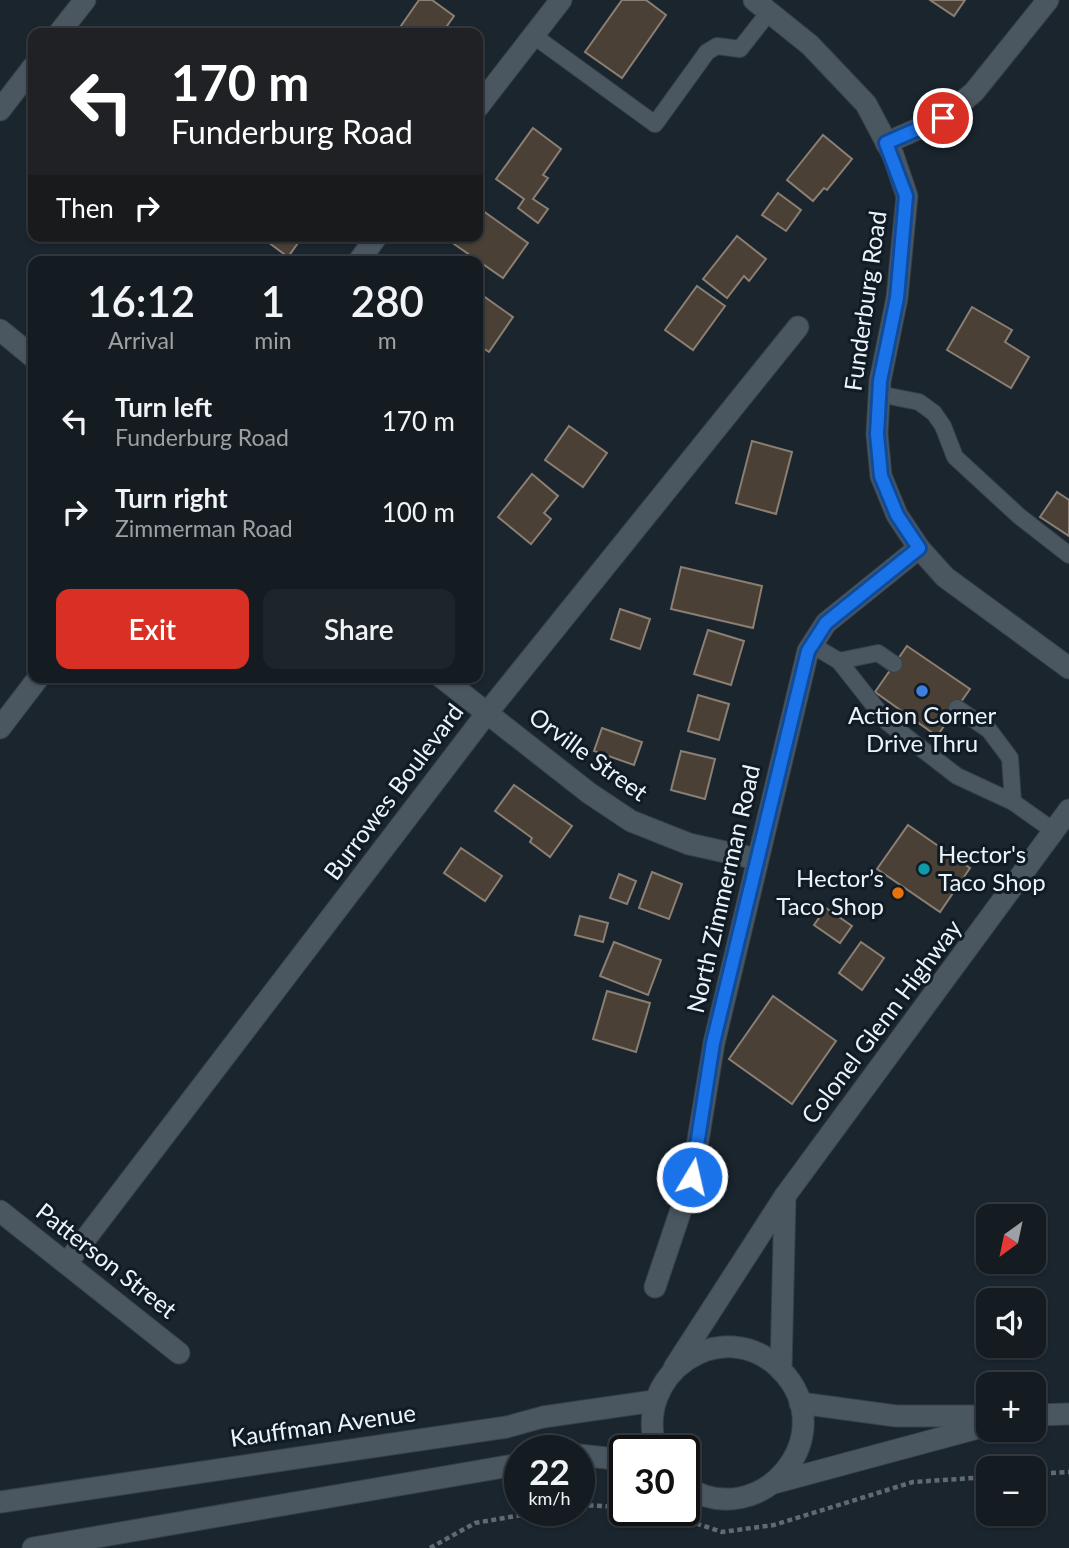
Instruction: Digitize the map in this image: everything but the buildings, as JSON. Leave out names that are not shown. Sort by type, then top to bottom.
[{"type":"street","points":[[63,28],[85,0]]},
{"type":"street","points":[[483,101],[561,0]]},
{"type":"street","points":[[886,143],[943,118],[974,92],[1048,0]]},
{"type":"street","name":"Funderburg Road","points":[[762,6],[810,45],[866,104],[886,143],[906,196],[897,298],[879,394],[877,434],[881,476],[897,515],[919,548],[945,577],[1069,668]]},
{"type":"street","points":[[0,110],[28,74]]},
{"type":"street","name":"Burrowes Boulevard","points":[[67,1263],[487,713],[798,327]]},
{"type":"street","points":[[0,330],[28,352]]},
{"type":"street","name":"North Zimmerman Road","points":[[655,1287],[692,1177],[713,1043],[812,645],[826,623],[919,548]]},
{"type":"street","points":[[0,728],[34,683]]},
{"type":"street","name":"Orville Street","points":[[449,683],[589,793],[631,821],[689,844],[757,859]]},
{"type":"street","name":"Colonel Glenn Highway","points":[[654,1401],[785,1196],[1069,810]]},
{"type":"street","points":[[781,1370],[785,1196]]},
{"type":"street","name":"Patterson Street","points":[[0,1211],[179,1353]]},
{"type":"street","points":[[674,1368],[690,1356],[728,1348],[765,1358],[781,1370],[793,1385],[800,1403],[801,1440],[786,1471],[774,1483]]},
{"type":"street","points":[[654,1401],[651,1420],[654,1435]]},
{"type":"street","name":"Kauffman Avenue","points":[[0,1502],[507,1427],[543,1417],[654,1401]]},
{"type":"street","points":[[800,1403],[896,1416],[976,1416]]},
{"type":"street","points":[[1046,1415],[1069,1414]]},
{"type":"street","points":[[700,1493],[726,1499],[743,1498],[774,1483],[976,1429]]},
{"type":"street","points":[[33,1548],[504,1467]]},
{"type":"lane","points":[[534,36],[654,124],[708,52],[718,46],[740,49],[762,6]]},
{"type":"lane","points":[[879,394],[919,402],[934,413],[943,426],[955,457],[1020,516],[1069,555]]},
{"type":"lane","points":[[812,645],[839,661],[887,722],[957,776],[1013,802],[1054,831]]},
{"type":"lane","points":[[839,661],[878,653],[894,664]]},
{"type":"lane","points":[[957,708],[989,730],[1010,758],[1013,802]]},
{"type":"path","points":[[1046,1473],[1069,1472]]},
{"type":"path","points":[[700,1525],[722,1532],[774,1525],[913,1482],[976,1478]]},
{"type":"path","points":[[430,1548],[475,1523],[504,1518]]},
{"type":"place","name":"Action Corner Drive Thru","points":[[922,691]]},
{"type":"place","name":"Hector's Taco Shop","points":[[924,869]]},
{"type":"place","name":"Hector’s Taco Shop","points":[[898,893]]},
{"type":"route","points":[[692,1177],[713,1043],[808,651],[826,623],[919,548],[897,515],[881,476],[877,434],[880,381],[897,298],[906,196],[893,155],[886,143],[943,118]]}]
